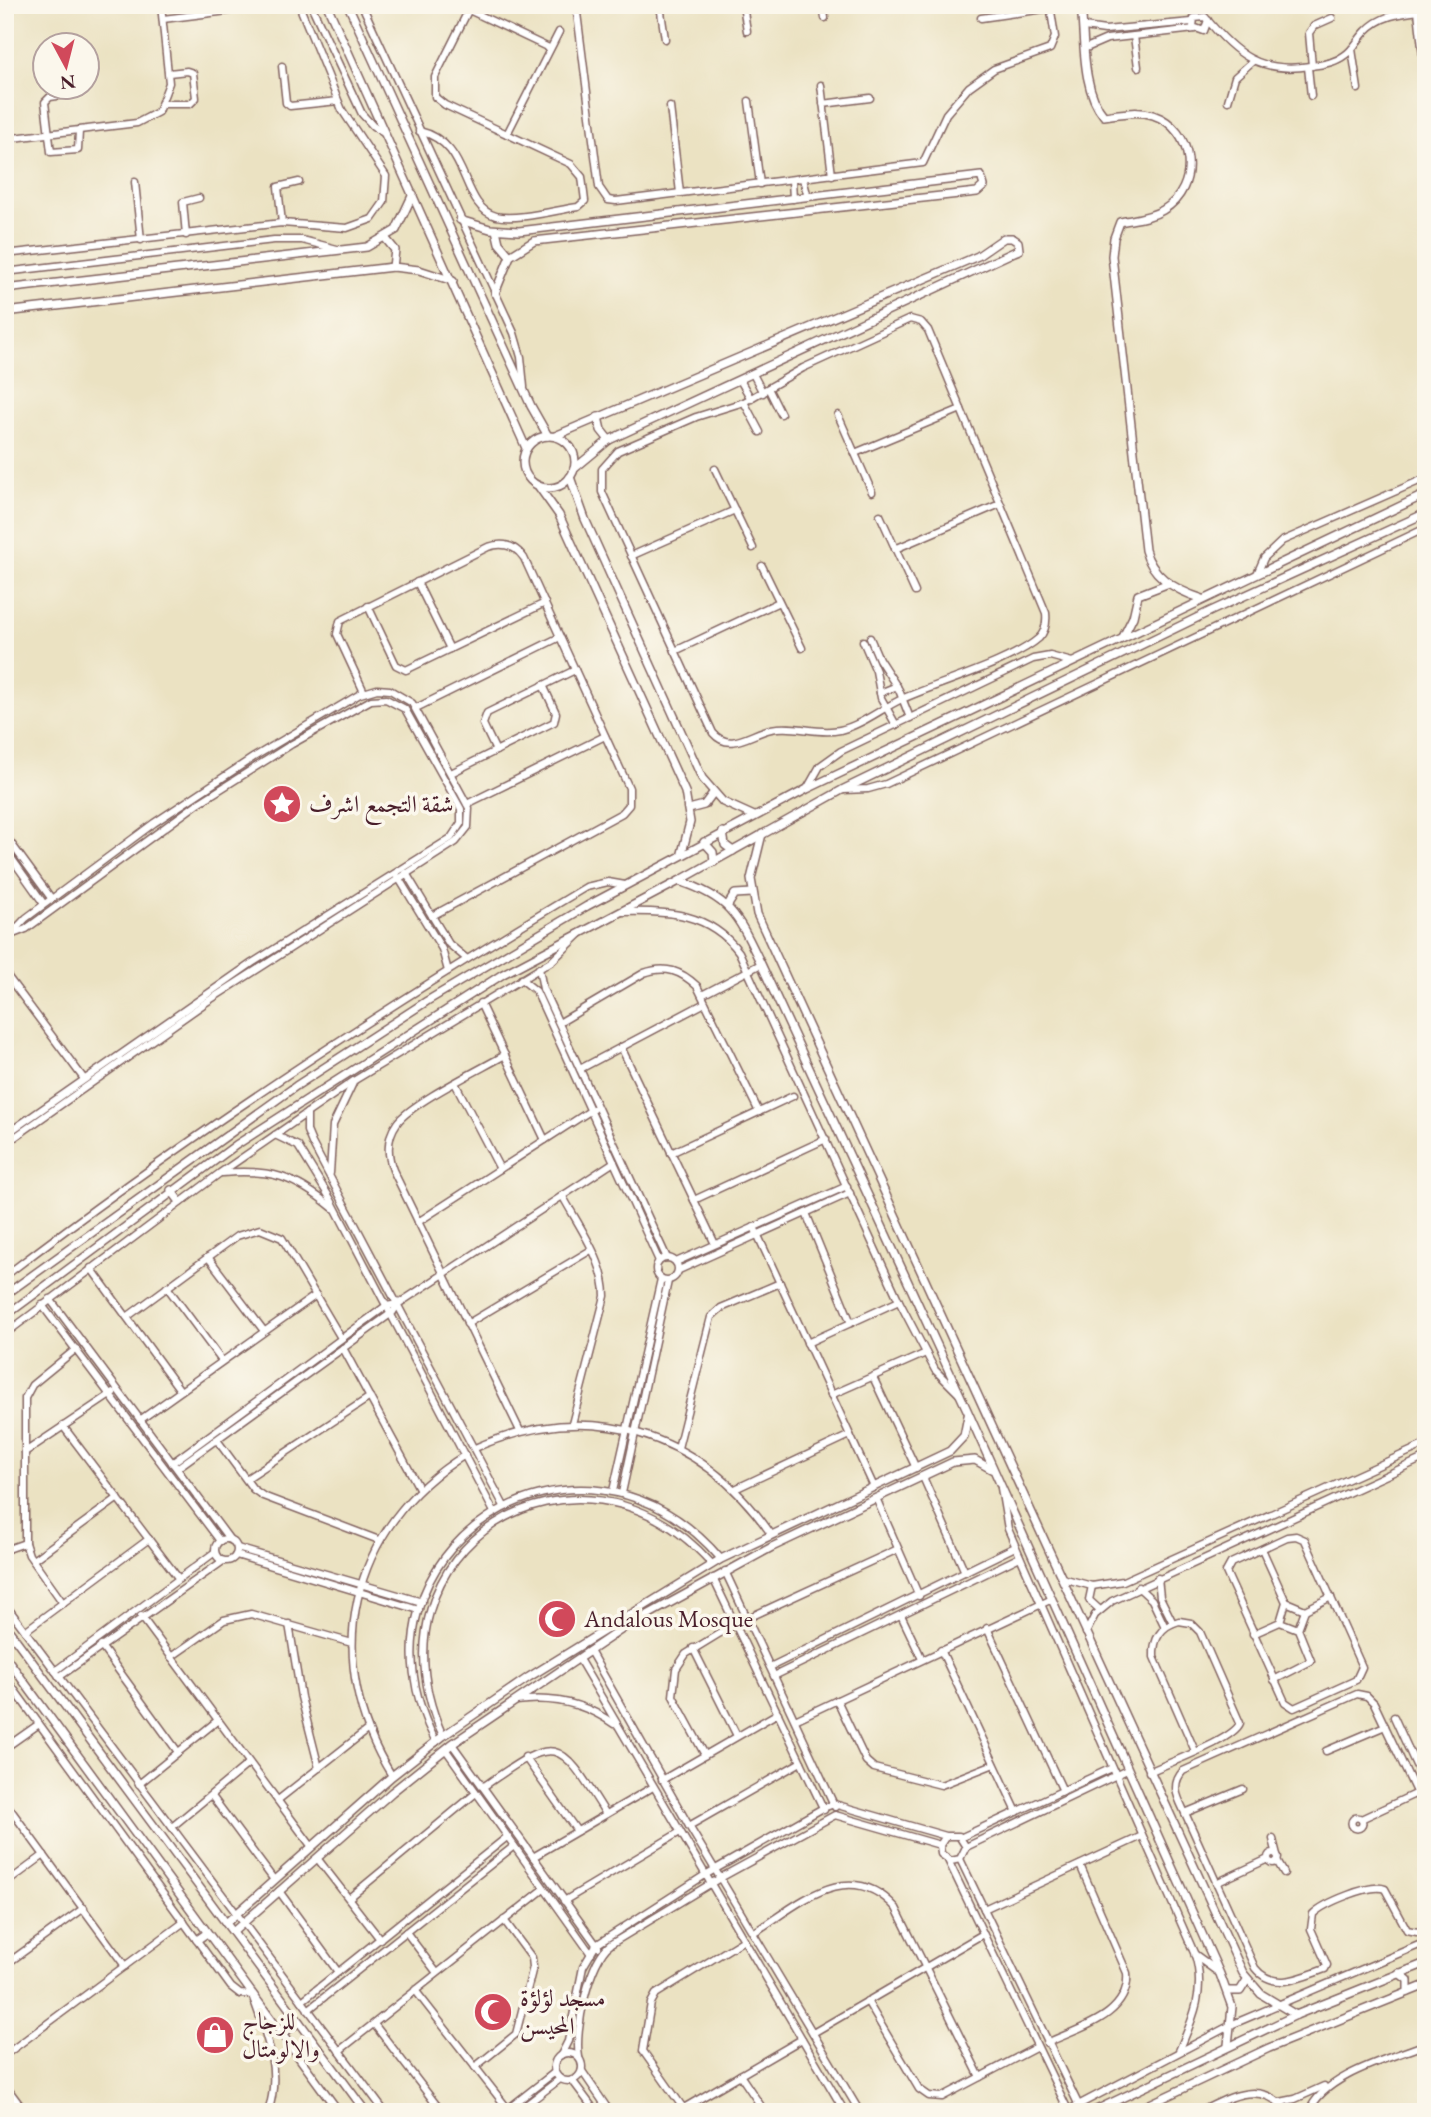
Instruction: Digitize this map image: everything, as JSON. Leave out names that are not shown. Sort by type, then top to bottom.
[{"type":"street","points":[[5,139],[137,123],[149,118],[163,104],[169,73],[161,5]]},
{"type":"street","points":[[163,19],[276,5]]},
{"type":"street","points":[[5,237],[6,254],[282,223],[353,228],[372,219],[384,202],[387,182],[383,169],[352,127],[338,101],[299,5]]},
{"type":"street","points":[[311,5],[362,114],[373,126],[387,134]]},
{"type":"street","points":[[327,5],[526,448]]},
{"type":"street","points":[[348,5],[524,389],[551,436],[573,451],[574,469]]},
{"type":"street","points":[[362,5],[519,349],[524,389]]},
{"type":"street","points":[[576,5],[601,192],[608,200],[615,201],[923,163],[946,114],[969,87],[999,66],[1050,49],[1055,37],[1051,6],[981,18]]},
{"type":"street","points":[[660,5],[665,39]]},
{"type":"street","points":[[743,5],[747,31]]},
{"type":"street","points":[[823,5],[825,18]]},
{"type":"street","points":[[1081,5],[1091,92],[1104,116],[1141,113],[1162,119],[1182,139],[1189,158],[1187,179],[1178,197],[1157,213],[1120,222],[1112,250],[1144,550],[1156,571],[1169,583],[1203,599]]},
{"type":"street","points":[[1084,27],[1112,30],[1208,28],[1202,5]]},
{"type":"street","points":[[1390,5],[1391,16]]},
{"type":"street","points":[[418,131],[437,138],[452,150],[478,202],[492,214],[510,217],[584,204],[586,198],[582,177],[574,167],[445,105],[433,90],[435,77],[470,8],[549,48]]},
{"type":"street","points":[[1196,28],[1196,16],[1205,18],[1253,61],[1275,69],[1338,60],[1352,49],[1367,29],[1391,16],[1422,11],[1426,84]]},
{"type":"street","points":[[1311,96],[1308,33],[1314,26],[1332,18]]},
{"type":"street","points":[[1086,48],[1112,39],[1196,28],[1221,35]]},
{"type":"street","points":[[1112,30],[1112,39]]},
{"type":"street","points":[[507,134],[559,32]]},
{"type":"street","points":[[1134,36],[1138,67]]},
{"type":"street","points":[[1352,49],[1358,89]]},
{"type":"street","points":[[1228,101],[1235,78],[1253,61]]},
{"type":"street","points":[[282,66],[286,103],[290,106],[338,101]]},
{"type":"street","points":[[163,104],[176,107],[193,104],[196,99],[193,74],[187,71],[169,73]]},
{"type":"street","points":[[821,85],[832,175]]},
{"type":"street","points":[[824,104],[870,98]]},
{"type":"street","points":[[749,101],[760,184]]},
{"type":"street","points":[[46,102],[53,153],[75,152],[80,147],[79,131]]},
{"type":"street","points":[[670,107],[680,193]]},
{"type":"street","points":[[422,166],[432,161]]},
{"type":"street","points":[[460,220],[496,230],[528,230],[981,176],[984,184],[977,192],[534,241],[510,256],[495,293]]},
{"type":"street","points":[[803,179],[808,197]]},
{"type":"street","points":[[792,180],[793,199]]},
{"type":"street","points":[[135,182],[141,240]]},
{"type":"street","points":[[282,223],[278,187],[299,182]]},
{"type":"street","points":[[5,289],[367,247],[386,239],[404,219],[413,193]]},
{"type":"street","points":[[186,235],[182,205],[187,200],[199,198]]},
{"type":"street","points":[[496,230],[501,247],[510,256]]},
{"type":"street","points":[[540,487],[556,487],[609,440],[1019,250],[1018,242],[1012,238],[1004,238],[978,256],[598,417],[551,436],[536,439],[526,448],[522,460],[524,472],[540,487],[563,523],[681,781],[689,809],[689,829],[682,854]]},
{"type":"street","points":[[386,239],[395,250],[393,267]]},
{"type":"street","points":[[5,272],[274,240],[316,243],[343,251]]},
{"type":"street","points":[[5,312],[393,267],[419,270],[453,281]]},
{"type":"street","points":[[914,319],[928,330],[1045,613],[1043,632],[1035,640],[999,659],[902,699],[839,730],[778,728],[735,742],[724,742],[713,733],[600,488],[600,474],[607,461],[618,451],[696,417],[766,391],[803,368],[902,321],[914,319]]},
{"type":"street","points":[[753,374],[781,414]]},
{"type":"street","points":[[740,380],[760,432]]},
{"type":"street","points":[[855,453],[961,409]]},
{"type":"street","points":[[838,415],[872,492]]},
{"type":"street","points":[[598,417],[601,430],[609,440]]},
{"type":"street","points":[[715,469],[754,548]]},
{"type":"street","points":[[570,477],[585,519],[700,772],[713,793],[729,806],[754,816]]},
{"type":"street","points":[[1257,574],[1264,558],[1282,541],[1426,478]]},
{"type":"street","points":[[5,1295],[107,1219],[383,1029],[625,886],[807,789],[1426,494]]},
{"type":"street","points":[[895,549],[1000,504]]},
{"type":"street","points":[[631,556],[735,510]]},
{"type":"street","points":[[5,1316],[171,1190],[298,1103],[460,999],[842,790],[1211,611],[1426,513]]},
{"type":"street","points":[[880,515],[915,592]]},
{"type":"street","points":[[842,790],[868,789],[886,784],[1426,528]]},
{"type":"street","points":[[364,692],[336,630],[344,618],[488,547],[506,544],[517,549],[524,558],[629,788],[630,799],[626,810],[432,916]]},
{"type":"street","points":[[762,566],[802,648]]},
{"type":"street","points":[[417,582],[450,649]]},
{"type":"street","points":[[1123,637],[1133,617],[1138,595],[1169,583]]},
{"type":"street","points":[[675,651],[779,602]]},
{"type":"street","points":[[368,606],[399,669],[408,669],[545,603]]},
{"type":"street","points":[[416,708],[560,637]]},
{"type":"street","points":[[896,725],[880,693],[867,640],[897,686],[910,718]]},
{"type":"street","points":[[807,789],[816,771],[829,758],[1033,659],[1050,656],[1072,662]]},
{"type":"street","points":[[496,751],[482,724],[485,715],[575,670]]},
{"type":"street","points":[[451,773],[554,722],[556,713],[543,685]]},
{"type":"street","points":[[880,693],[897,686]]},
{"type":"street","points":[[5,940],[22,921],[51,898],[192,797],[364,692],[390,690],[402,695],[416,708],[467,804],[470,822],[464,835],[203,1000],[10,1135]]},
{"type":"street","points":[[13,933],[26,929],[197,804],[335,719],[370,700],[386,699],[401,706],[459,805],[461,823],[454,835],[398,877],[203,1000]]},
{"type":"street","points":[[331,711],[335,719]]},
{"type":"street","points":[[467,804],[605,736]]},
{"type":"street","points":[[689,809],[704,805],[713,793]]},
{"type":"street","points":[[192,797],[197,804]]},
{"type":"street","points":[[723,832],[725,845],[733,851]]},
{"type":"street","points":[[762,834],[753,864],[752,893],[757,914],[1202,1889],[1247,1980],[1296,2015]]},
{"type":"street","points":[[5,835],[51,898]]},
{"type":"street","points":[[704,842],[713,852],[714,862]]},
{"type":"street","points":[[5,849],[44,904]]},
{"type":"street","points":[[406,870],[452,948],[467,959]]},
{"type":"street","points":[[85,872],[91,879]]},
{"type":"street","points":[[398,877],[444,953],[448,971]]},
{"type":"street","points":[[679,881],[709,891],[729,905],[739,919],[761,964],[960,1394],[1050,1600],[1220,1973],[1233,2024],[1228,2045]]},
{"type":"street","points":[[5,1276],[164,1158],[467,959],[586,887],[608,882],[625,886]]},
{"type":"street","points":[[729,905],[735,894],[752,893]]},
{"type":"street","points":[[622,912],[676,912],[706,923],[734,945],[749,970],[899,1301],[939,1376],[960,1394]]},
{"type":"street","points":[[432,933],[439,928]]},
{"type":"street","points":[[5,1334],[220,1173],[355,1080],[565,951],[581,933]]},
{"type":"street","points":[[444,953],[452,948]]},
{"type":"street","points":[[702,995],[761,964]]},
{"type":"street","points":[[539,968],[541,984],[667,1258],[676,1262],[679,1270]]},
{"type":"street","points":[[559,1023],[656,969],[671,969],[686,975],[702,995],[759,1112]]},
{"type":"street","points":[[5,974],[83,1079]]},
{"type":"street","points":[[521,979],[536,991],[659,1261],[656,1271],[665,1280]]},
{"type":"street","points":[[480,1003],[545,1140]]},
{"type":"street","points":[[580,1069],[705,1003]]},
{"type":"street","points":[[5,1144],[10,1135],[83,1079],[135,1046]]},
{"type":"street","points":[[621,1047],[715,1244]]},
{"type":"street","points":[[505,1055],[405,1114],[390,1140],[390,1163],[520,1431]]},
{"type":"street","points":[[330,1175],[333,1125],[355,1080]]},
{"type":"street","points":[[456,1085],[500,1169]]},
{"type":"street","points":[[671,1153],[793,1096]]},
{"type":"street","points":[[418,1222],[598,1106]]},
{"type":"street","points":[[307,1113],[309,1137],[504,1506]]},
{"type":"street","points":[[275,1135],[290,1140],[301,1150],[336,1210],[494,1512]]},
{"type":"street","points":[[694,1200],[826,1139]]},
{"type":"street","points":[[174,1466],[343,1348],[390,1314],[398,1304],[614,1162]]},
{"type":"street","points":[[220,1173],[254,1171],[285,1177],[306,1186],[336,1210]]},
{"type":"street","points":[[676,1262],[847,1186]]},
{"type":"street","points":[[171,1190],[180,1202]]},
{"type":"street","points":[[665,1280],[674,1278],[679,1270],[850,1193]]},
{"type":"street","points":[[562,1195],[603,1274],[605,1296],[572,1424]]},
{"type":"street","points":[[877,1217],[892,1210]]},
{"type":"street","points":[[806,1213],[851,1323]]},
{"type":"street","points":[[107,1219],[116,1231]]},
{"type":"street","points":[[754,1227],[874,1487]]},
{"type":"street","points":[[92,1230],[101,1242]]},
{"type":"street","points":[[127,1317],[248,1231],[272,1232],[282,1238],[341,1338]]},
{"type":"street","points":[[467,1324],[591,1250]]},
{"type":"street","points":[[208,1257],[264,1331]]},
{"type":"street","points":[[659,1261],[667,1258]]},
{"type":"street","points":[[91,1268],[180,1391]]},
{"type":"street","points":[[612,1490],[665,1280]]},
{"type":"street","points":[[622,1493],[665,1280]]},
{"type":"street","points":[[678,1448],[711,1317],[721,1308],[780,1283]]},
{"type":"street","points":[[167,1287],[222,1361]]},
{"type":"street","points":[[140,1420],[316,1295]]},
{"type":"street","points":[[50,1299],[236,1552],[360,1588],[422,1602]]},
{"type":"street","points":[[807,1343],[899,1301]]},
{"type":"street","points":[[174,1466],[217,1440],[227,1428],[341,1338],[386,1306],[398,1304]]},
{"type":"street","points":[[42,1305],[220,1541]]},
{"type":"street","points":[[343,1348],[419,1488]]},
{"type":"street","points":[[63,1603],[33,1560],[25,1543],[26,1393],[76,1349]]},
{"type":"street","points":[[831,1395],[926,1353]]},
{"type":"street","points":[[873,1377],[916,1468]]},
{"type":"street","points":[[25,1452],[117,1390]]},
{"type":"street","points":[[246,1479],[370,1397]]},
{"type":"street","points":[[226,1923],[384,1783],[443,1736],[615,1621],[712,1563],[950,1451],[964,1436],[968,1412]]},
{"type":"street","points":[[475,1448],[520,1431],[572,1424],[635,1432],[678,1448],[709,1467],[736,1489],[768,1535],[772,1547]]},
{"type":"street","points":[[64,1426],[179,1579]]},
{"type":"street","points":[[736,1489],[850,1436]]},
{"type":"street","points":[[217,1440],[246,1479],[263,1496],[380,1540]]},
{"type":"street","points":[[1062,1578],[1092,1586],[1123,1581],[1426,1444]]},
{"type":"street","points":[[950,1451],[957,1454],[957,1461]]},
{"type":"street","points":[[393,1776],[367,1730],[353,1672],[352,1643],[360,1588],[380,1540],[419,1488],[465,1455]]},
{"type":"street","points":[[1069,1641],[1085,1634],[1100,1610],[1138,1587],[1426,1457]]},
{"type":"street","points":[[233,1932],[392,1792],[452,1744],[641,1618],[772,1547],[957,1461],[975,1460],[993,1471]]},
{"type":"street","points":[[923,1477],[965,1572]]},
{"type":"street","points":[[1000,1488],[1003,1513],[1015,1547],[1195,1955],[1200,1978],[1199,2001],[1179,2051]]},
{"type":"street","points":[[436,1742],[423,1714],[414,1678],[413,1640],[419,1610],[449,1552],[469,1531],[494,1512],[543,1492],[566,1489],[612,1490],[668,1511],[690,1526],[721,1559]]},
{"type":"street","points":[[33,1560],[118,1498]]},
{"type":"street","points":[[443,1736],[431,1708],[424,1679],[423,1649],[427,1619],[437,1590],[452,1564],[486,1528],[513,1513],[560,1499],[610,1501],[648,1512],[674,1527],[712,1563]]},
{"type":"street","points":[[876,1499],[922,1605]]},
{"type":"street","points":[[1255,1534],[1286,1602],[1280,1622]]},
{"type":"street","points":[[1291,1536],[1305,1540],[1331,1597],[1360,1663],[1360,1677],[1294,1708],[1285,1702],[1226,1572],[1231,1563],[1291,1536]]},
{"type":"street","points":[[25,1631],[149,1539]]},
{"type":"street","points":[[220,1541],[230,1541]]},
{"type":"street","points":[[57,1674],[215,1552],[220,1541]]},
{"type":"street","points":[[5,1550],[25,1543]]},
{"type":"street","points":[[752,1543],[758,1554]]},
{"type":"street","points":[[770,1667],[1015,1547]]},
{"type":"street","points":[[705,1755],[673,1696],[676,1669],[693,1648],[747,1618],[898,1549]]},
{"type":"street","points":[[215,1552],[223,1561]]},
{"type":"street","points":[[57,1674],[223,1561],[229,1561],[236,1552]]},
{"type":"street","points":[[774,1676],[1020,1557]]},
{"type":"street","points":[[725,1571],[839,1815]]},
{"type":"street","points":[[713,1578],[828,1817]]},
{"type":"street","points":[[1158,1578],[1160,1597],[1173,1623]]},
{"type":"street","points":[[1092,1586],[1089,1600],[1100,1610]]},
{"type":"street","points":[[1138,1587],[1152,1600],[1165,1627]]},
{"type":"street","points":[[360,1588],[419,1610]]},
{"type":"street","points":[[1275,1680],[1311,1662],[1298,1629],[1305,1610],[1331,1597]]},
{"type":"street","points":[[795,1720],[1050,1600]]},
{"type":"street","points":[[1286,1602],[1305,1610]]},
{"type":"street","points":[[5,1604],[385,2112]]},
{"type":"street","points":[[171,1657],[224,1620],[237,1615],[251,1614],[352,1643]]},
{"type":"street","points":[[901,1615],[922,1659]]},
{"type":"street","points":[[141,1616],[312,1847]]},
{"type":"street","points":[[1253,1634],[1280,1622],[1298,1629]]},
{"type":"street","points":[[1149,1772],[1195,1751],[1236,1732],[1239,1719],[1200,1632],[1191,1623],[1173,1623],[1165,1627],[1157,1638],[1154,1657],[1195,1751]]},
{"type":"street","points":[[289,1624],[301,1697],[319,1768]]},
{"type":"street","points":[[5,1625],[366,2112]]},
{"type":"street","points":[[987,1628],[1063,1791]]},
{"type":"street","points":[[100,1646],[178,1752]]},
{"type":"street","points":[[693,1648],[737,1736]]},
{"type":"street","points":[[940,1650],[1017,1812]]},
{"type":"street","points":[[590,1651],[662,1780],[860,2112]]},
{"type":"street","points":[[5,1656],[340,2112]]},
{"type":"street","points":[[579,1659],[845,2112]]},
{"type":"street","points":[[587,1672],[598,1665]]},
{"type":"street","points":[[5,1677],[234,1990],[252,1995]]},
{"type":"street","points":[[1426,1814],[1371,1699],[1352,1694],[1183,1771],[1175,1787],[1255,1968],[1264,1977],[1275,1982],[1325,1969],[1327,1965],[1311,1929],[1313,1914],[1321,1907],[1370,1888],[1385,1889],[1407,1930],[1417,1932],[1426,1928]]},
{"type":"street","points":[[837,1700],[866,1761],[874,1768],[942,1785],[994,1764]]},
{"type":"street","points":[[516,1702],[565,1702],[593,1711],[618,1727]]},
{"type":"street","points":[[662,1780],[778,1713]]},
{"type":"street","points":[[1394,1717],[1425,1784]]},
{"type":"street","points":[[139,1784],[218,1720]]},
{"type":"street","points":[[5,1748],[39,1724]]},
{"type":"street","points":[[1326,1751],[1385,1726]]},
{"type":"street","points":[[278,1800],[367,1730]]},
{"type":"street","points":[[452,1744],[599,1948]]},
{"type":"street","points":[[446,1750],[595,1961]]},
{"type":"street","points":[[483,1787],[525,1757],[546,1751],[567,1757],[606,1814]]},
{"type":"street","points":[[525,1757],[577,1831]]},
{"type":"street","points":[[689,1826],[801,1762]]},
{"type":"street","points":[[172,1828],[249,1763]]},
{"type":"street","points":[[610,2112],[582,2071],[579,2057],[578,2041],[599,1948],[705,1875],[834,1804],[946,1836],[962,1837],[1112,1768]]},
{"type":"street","points":[[960,1858],[966,1847],[1127,1770]]},
{"type":"street","points":[[384,1783],[392,1792]]},
{"type":"street","points":[[533,1857],[653,1787]]},
{"type":"street","points":[[1185,1813],[1242,1789]]},
{"type":"street","points":[[349,1898],[476,1793]]},
{"type":"street","points":[[1361,1819],[1416,1793]]},
{"type":"street","points":[[211,1795],[274,1880]]},
{"type":"street","points":[[5,1802],[125,1965]]},
{"type":"street","points":[[558,2075],[555,2063],[569,2036],[583,1967],[590,1953],[828,1817],[839,1815],[940,1845]]},
{"type":"street","points":[[564,1901],[680,1832]]},
{"type":"street","points":[[946,1836],[940,1845],[941,1854],[948,1860],[1067,2111],[1179,2051],[1277,2003],[1426,1942]]},
{"type":"street","points":[[984,1909],[1142,1836]]},
{"type":"street","points":[[302,2001],[507,1837]]},
{"type":"street","points":[[962,1837],[966,1847]]},
{"type":"street","points":[[1273,1839],[1284,1873]]},
{"type":"street","points":[[308,2010],[513,1846]]},
{"type":"street","points":[[1202,1889],[1268,1859],[1272,1853],[1277,1858]]},
{"type":"street","points":[[5,1884],[44,1855]]},
{"type":"street","points":[[317,1858],[380,1939]]},
{"type":"street","points":[[948,1860],[960,1858]]},
{"type":"street","points":[[960,1858],[1082,2112]]},
{"type":"street","points":[[1047,2043],[1110,2012],[1127,1991],[1128,1973],[1080,1865]]},
{"type":"street","points":[[753,1933],[822,1891],[848,1883],[862,1885],[887,1897],[896,1908],[981,2077]]},
{"type":"street","points":[[339,2051],[544,1889]]},
{"type":"street","points":[[279,1892],[338,1972]]},
{"type":"street","points":[[5,1965],[83,1908]]},
{"type":"street","points":[[475,2067],[516,2034],[533,1967],[532,1958],[504,1920]]},
{"type":"street","points":[[5,2055],[184,1922]]},
{"type":"street","points":[[405,1932],[437,1973]]},
{"type":"street","points":[[197,1940],[207,1933]]},
{"type":"street","points":[[813,2033],[983,1934]]},
{"type":"street","points":[[744,1940],[656,1994],[651,2003],[643,2046],[645,2056],[682,2110],[802,2039]]},
{"type":"street","points":[[1195,1955],[1220,1973]]},
{"type":"street","points":[[1092,2112],[1228,2045],[1296,2015],[1426,1963],[1426,1975]]},
{"type":"street","points":[[1399,1973],[1408,1980],[1408,1992]]},
{"type":"street","points":[[1227,1992],[1240,1991],[1247,1980]]},
{"type":"street","points":[[1133,2112],[1269,2048],[1426,1985]]},
{"type":"street","points":[[415,1990],[506,2110],[558,2075]]},
{"type":"street","points":[[252,1995],[274,2063],[274,2090],[268,2112]]},
{"type":"street","points":[[867,2001],[923,2093],[942,2097],[1037,2047]]},
{"type":"street","points":[[281,2034],[299,2022]]},
{"type":"street","points":[[373,2024],[442,2112]]},
{"type":"street","points":[[1280,2102],[1301,2097],[1426,2043]]},
{"type":"street","points":[[561,2055],[572,2053],[579,2057]]},
{"type":"street","points":[[572,2080],[582,2071]]},
{"type":"street","points":[[558,2075],[572,2080],[596,2112]]},
{"type":"street","points":[[517,2112],[558,2075]]},
{"type":"street","points":[[740,2075],[765,2112]]},
{"type":"street","points":[[1301,2097],[1311,2108],[1332,2083]]},
{"type":"street","points":[[5,2085],[25,2112]]},
{"type":"street","points":[[1200,2112],[1245,2092],[1264,2094],[1280,2102],[1288,2112]]},
{"type":"place","name":"شقة التجمع اشرف","points":[[282,804]]},
{"type":"place","name":"Andalous Mosque","points":[[557,1619]]},
{"type":"place","name":"مسجد لؤلؤة المحيسن","points":[[493,2012]]},
{"type":"place","name":"للزجاج والالومتال","points":[[215,2035]]}]
